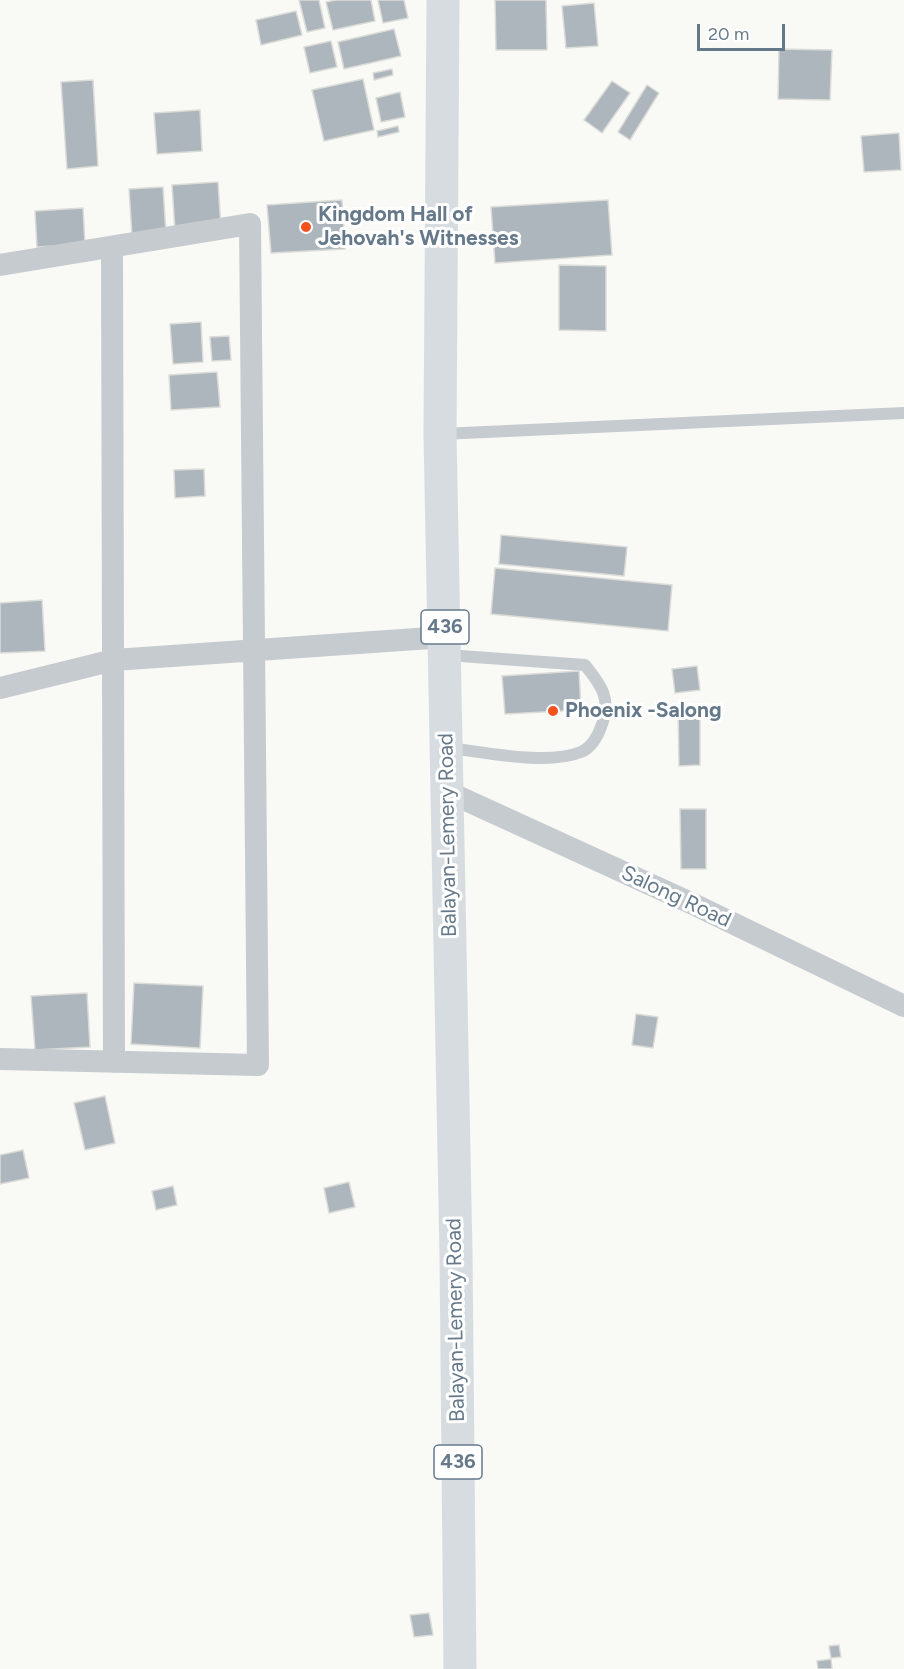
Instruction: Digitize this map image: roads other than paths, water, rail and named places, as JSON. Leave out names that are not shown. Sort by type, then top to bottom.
[{"type":"main road","name":"Balayan-Lemery Road","points":[[443,0],[440,434],[447,748],[460,1669]]},
{"type":"street","points":[[0,265],[250,224],[258,1065],[0,1059]]},
{"type":"street","points":[[112,247],[114,1062]]},
{"type":"street","points":[[0,688],[114,660],[255,648],[445,646]]},
{"type":"street","name":"Salong Road","points":[[446,791],[693,904],[904,1006]]},
{"type":"lane","points":[[440,434],[904,413]]},
{"type":"lane","points":[[445,646],[585,665],[603,688],[606,715],[597,737],[584,751],[556,758],[447,748]]},
{"type":"place","name":"Kingdom Hall of Jehovah's Witnesses","points":[[306,227]]},
{"type":"place","name":"Phoenix -Salong","points":[[553,711]]}]
